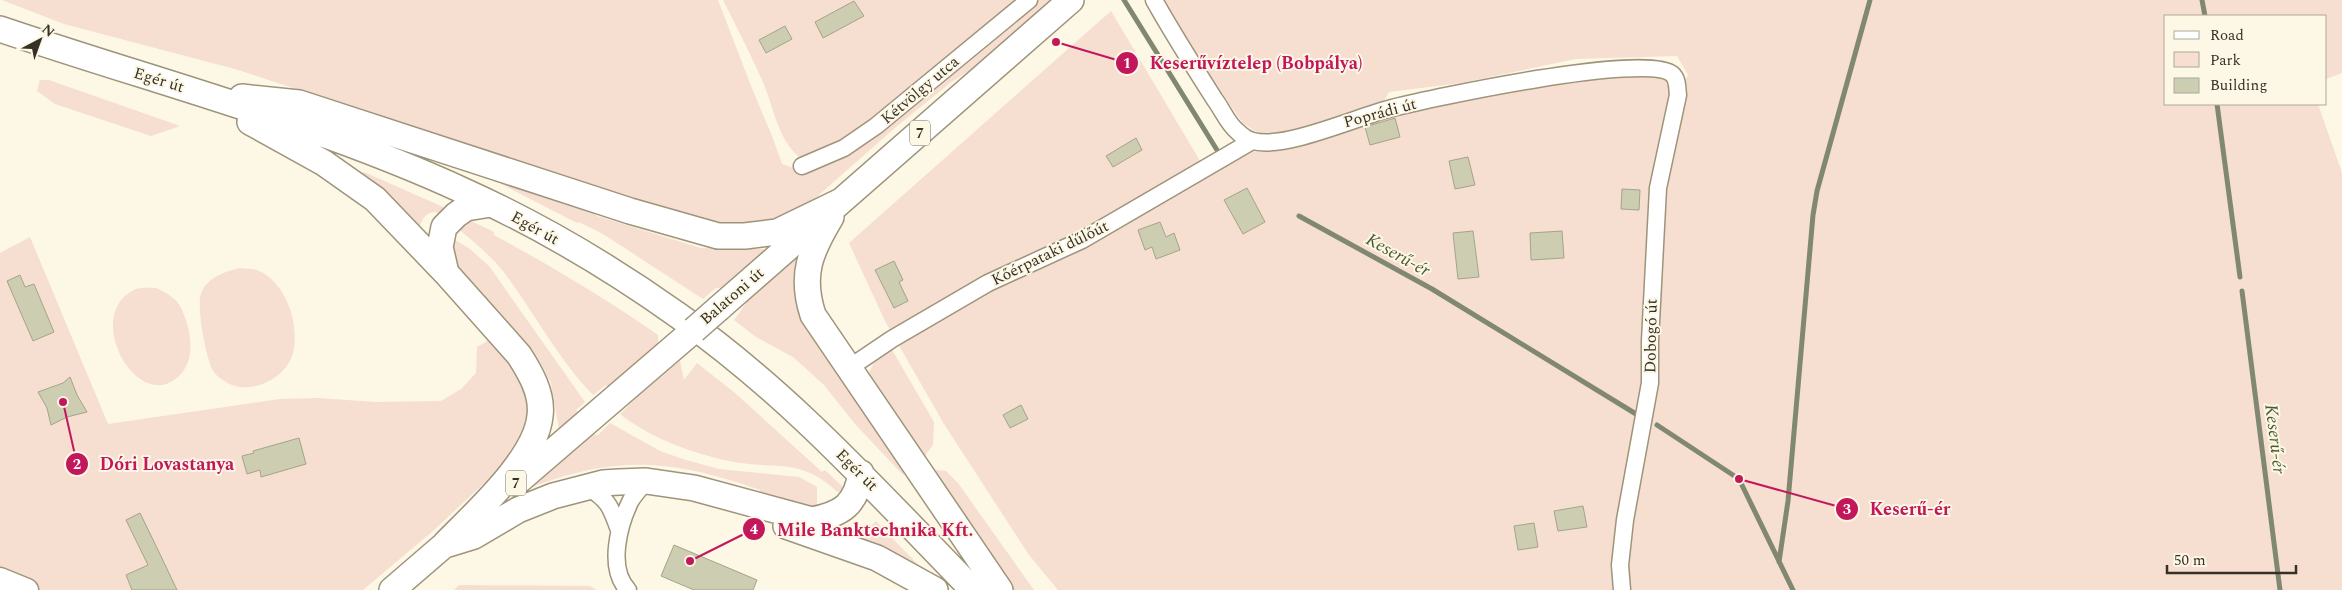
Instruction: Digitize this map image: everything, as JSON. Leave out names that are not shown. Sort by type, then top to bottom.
[{"type":"main road","name":"Balatoni út","points":[[400,583],[719,308],[1071,0]]},
{"type":"main road","name":"Egér út","points":[[0,29],[87,59],[196,92],[361,148],[491,204],[603,266],[681,317],[788,402],[861,473],[973,590]]},
{"type":"main road","points":[[196,92],[299,103],[630,211],[718,236],[745,236],[777,232],[841,201]]},
{"type":"main road","points":[[196,92],[355,183],[375,198],[446,273],[519,355],[535,384],[540,399],[541,414],[533,442],[517,465],[445,544]]},
{"type":"main road","points":[[841,201],[821,234],[808,262],[806,288],[813,315],[1000,590]]},
{"type":"main road","points":[[446,273],[440,247],[444,228],[456,215],[466,208],[491,204]]},
{"type":"main road","points":[[445,544],[474,536],[518,510],[538,502],[587,487],[611,482],[646,481],[694,488],[739,502],[812,520],[829,517],[843,509],[853,500],[858,491],[861,473]]},
{"type":"main road","points":[[739,502],[784,525],[877,558],[934,590]]},
{"type":"street","name":"Kétvölgy utca","points":[[802,166],[844,148],[876,126],[1029,0]]},
{"type":"street","points":[[1154,0],[1179,44],[1236,131],[1252,141]]},
{"type":"street","name":"Poprádi út","points":[[1252,141],[1266,142],[1291,139],[1391,108],[1486,88],[1600,70],[1662,69],[1672,74],[1677,81]]},
{"type":"street","name":"Dobogó út","points":[[1622,590],[1620,565],[1625,520],[1650,383],[1650,341],[1658,188],[1678,95],[1677,81]]},
{"type":"street","name":"Kőérpataki dűlőút","points":[[849,368],[892,339],[988,283],[1082,240],[1252,141]]},
{"type":"street","points":[[619,530],[632,499],[646,481]]},
{"type":"street","points":[[587,487],[602,496],[611,508],[619,530],[618,575],[628,590]]},
{"type":"street","points":[[0,579],[26,590]]},
{"type":"street","points":[[382,590],[400,583]]},
{"type":"green space","points":[[2,0],[718,0],[782,164],[799,170],[972,55],[1038,0],[1055,0],[991,57],[950,83],[896,127],[812,201],[791,213],[770,220],[729,224],[678,217],[235,69],[64,24]]},
{"type":"green space","points":[[723,0],[1030,0],[894,113],[804,160],[795,153],[782,135],[762,80]]},
{"type":"green space","points":[[1164,0],[2342,0],[2342,73],[2327,79],[2327,15],[2164,15],[2164,105],[2318,105],[2342,173],[2342,590],[1058,590],[1029,555],[944,424],[885,321],[849,243],[1111,11],[1209,176],[1254,151],[1436,104],[1508,90],[1662,69],[1678,94],[1688,75],[1677,56],[1576,59],[1461,83],[1389,92],[1381,106],[1291,136],[1264,137],[1243,123],[1184,40]]},
{"type":"green space","points":[[40,80],[49,80],[180,126],[151,136],[55,104],[37,91]]},
{"type":"green space","points":[[364,172],[450,210],[444,216],[434,212],[427,215],[421,222],[419,232],[360,174]]},
{"type":"green space","points":[[504,180],[535,193],[589,211],[597,216],[701,248],[769,249],[722,288],[716,288],[703,299],[603,234],[579,222],[577,223],[501,184]]},
{"type":"green space","points":[[465,218],[494,232],[494,235],[618,308],[658,335],[658,345],[610,389],[606,385],[593,395],[557,351],[503,271],[486,253],[455,226]]},
{"type":"green space","points":[[449,236],[470,249],[489,266],[585,402],[576,410],[579,414],[559,430],[551,383],[541,364],[504,317],[450,262]]},
{"type":"green space","points":[[30,237],[108,424],[280,399],[318,398],[375,402],[441,401],[461,389],[476,373],[477,347],[491,339],[508,360],[529,395],[531,417],[515,454],[433,531],[363,590],[27,590],[0,579],[0,253]]},
{"type":"green space","points":[[798,255],[796,271],[909,469],[903,475],[855,424],[824,385],[793,357],[756,337],[734,320],[750,298]]},
{"type":"green space","points":[[240,268],[259,271],[277,285],[289,306],[295,342],[289,363],[274,378],[264,383],[243,387],[232,385],[220,378],[212,369],[202,330],[200,306],[202,291],[209,282],[218,275]]},
{"type":"green space","points":[[156,288],[173,297],[180,306],[187,323],[190,341],[189,359],[186,367],[181,374],[165,384],[149,384],[134,374],[122,359],[115,340],[113,320],[119,303],[134,290]]},
{"type":"green space","points":[[891,348],[934,422],[933,445],[924,457],[868,375],[877,356]]},
{"type":"green space","points":[[680,361],[684,380],[697,363],[735,393],[822,472],[825,470],[844,488],[840,494],[812,474],[799,469],[729,461],[686,449],[644,430],[620,414],[640,394]]},
{"type":"green space","points":[[610,423],[660,451],[686,460],[719,469],[799,477],[817,487],[817,506],[806,506],[759,493],[760,490],[700,472],[646,465],[592,469],[563,476],[532,487],[592,434],[598,435]]},
{"type":"green space","points":[[937,470],[946,471],[958,483],[1034,590],[1014,590],[931,472]]},
{"type":"green space","points":[[876,521],[921,568],[921,570],[855,540]]},
{"type":"green space","points":[[459,585],[590,586],[597,590],[454,590]]},
{"type":"building","points":[[854,1],[864,16],[823,38],[815,22]]},
{"type":"building","points":[[785,26],[792,39],[766,53],[759,40]]},
{"type":"building","points":[[1395,118],[1400,137],[1370,145],[1365,127]]},
{"type":"building","points":[[1136,138],[1142,150],[1113,167],[1106,156]]},
{"type":"building","points":[[1468,157],[1475,185],[1455,189],[1449,161]]},
{"type":"building","points":[[1247,188],[1265,222],[1243,234],[1224,200]]},
{"type":"building","points":[[1622,189],[1640,190],[1639,210],[1621,209]]},
{"type":"building","points":[[1160,222],[1166,237],[1174,233],[1180,250],[1156,259],[1152,247],[1145,250],[1138,230]]},
{"type":"building","points":[[1473,231],[1479,277],[1458,279],[1453,233]]},
{"type":"building","points":[[1562,231],[1564,258],[1531,260],[1530,233]]},
{"type":"building","points":[[894,261],[903,280],[899,282],[908,301],[894,308],[875,270]]},
{"type":"building","points":[[20,275],[25,287],[34,284],[54,332],[33,341],[7,281]]},
{"type":"building","points":[[70,377],[77,395],[87,412],[67,417],[51,425],[47,408],[38,392],[63,383]]},
{"type":"building","points":[[1021,405],[1028,419],[1010,428],[1003,415]]},
{"type":"building","points":[[299,438],[306,464],[261,477],[260,470],[247,474],[242,456]]},
{"type":"building","points":[[1583,506],[1587,527],[1558,531],[1554,511]]},
{"type":"building","points":[[140,513],[177,590],[132,590],[126,575],[148,565],[126,520]]},
{"type":"building","points":[[1534,523],[1538,547],[1518,550],[1514,526]]},
{"type":"building","points":[[674,545],[757,580],[753,590],[694,590],[661,576]]},
{"type":"waterway","name":"Keserű-ér","points":[[1124,0],[1217,150]]},
{"type":"waterway","points":[[1779,562],[1788,501],[1813,215],[1817,191],[1870,0]]},
{"type":"waterway","name":"Keserű-ér","points":[[2202,0],[2205,15]]},
{"type":"waterway","name":"Keserű-ér","points":[[2217,105],[2240,277]]},
{"type":"waterway","name":"Keserű-ér","points":[[1299,216],[1432,289],[1636,414]]},
{"type":"waterway","name":"Keserű-ér","points":[[2242,291],[2280,590]]},
{"type":"waterway","name":"Keserű-ér","points":[[1657,425],[1739,479],[1793,590]]},
{"type":"place","name":"Keserűvíztelep (Bobpálya)","points":[[1056,42]]},
{"type":"place","name":"Dóri Lovastanya","points":[[63,402]]},
{"type":"place","name":"Keserű-ér","points":[[1739,479]]},
{"type":"place","name":"Mile Banktechnika Kft.","points":[[690,561]]}]
